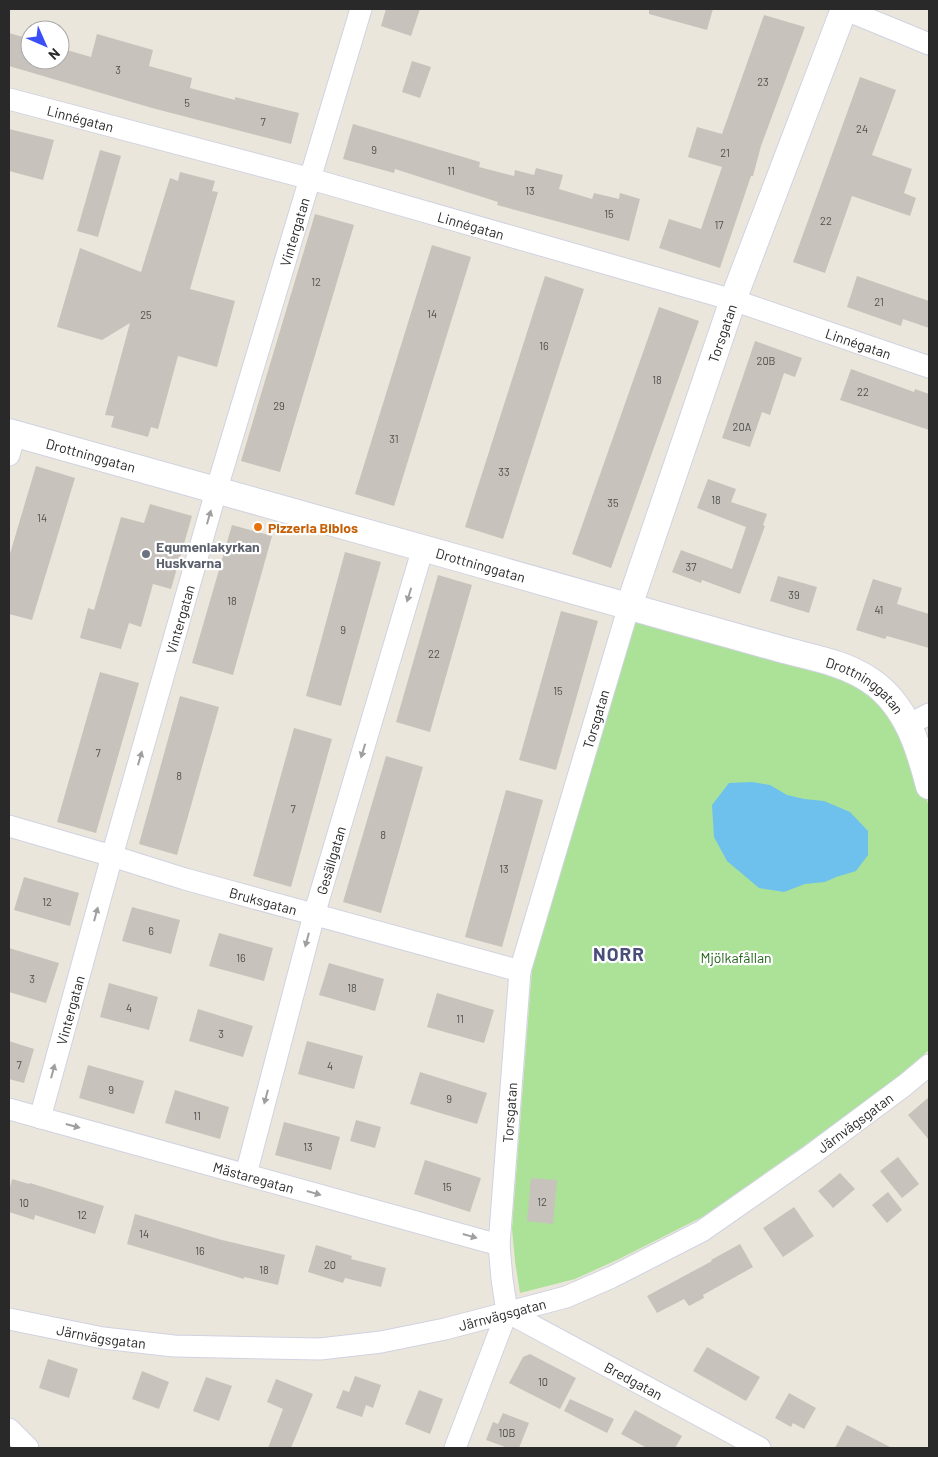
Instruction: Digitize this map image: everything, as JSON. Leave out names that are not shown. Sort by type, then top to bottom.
[{"type":"street","name":"Vintergatan","points":[[40,1118],[112,856],[217,488],[361,9]]},
{"type":"street","points":[[844,9],[929,44]]},
{"type":"street","name":"Torsgatan","points":[[456,1448],[507,1312],[502,1279],[500,1245],[520,971],[629,606],[733,300],[844,9]]},
{"type":"street","name":"Linnégatan","points":[[9,99],[311,179],[733,300],[929,367]]},
{"type":"street","name":"Drottninggatan","points":[[11,440],[217,488],[836,664],[871,681],[897,705],[918,720],[918,747],[929,786]]},
{"type":"street","name":"Gesällgatan","points":[[246,1174],[314,915],[423,548]]},
{"type":"street","name":"Bruksgatan","points":[[9,826],[185,879],[520,971]]},
{"type":"street","name":"Järnvägsgatan","points":[[9,1319],[104,1338],[174,1346],[320,1349],[381,1342],[454,1327],[566,1297],[612,1277],[702,1231],[811,1155],[929,1065]]},
{"type":"street","name":"Mästaregatan","points":[[9,1109],[500,1245]]},
{"type":"street","name":"Bredgatan","points":[[507,1312],[760,1448]]},
{"type":"street","points":[[9,1429],[28,1448]]},
{"type":"green space","name":"Mjölkafållan","points":[[635,622],[835,677],[852,684],[867,693],[907,734],[916,755],[929,808],[929,1050],[898,1077],[704,1216],[575,1279],[520,1293],[512,1229],[532,969]]},
{"type":"water","points":[[752,782],[770,785],[787,795],[824,801],[850,812],[868,831],[868,855],[856,871],[825,882],[805,884],[784,892],[759,888],[727,861],[714,837],[712,805],[729,783]]},
{"type":"building","points":[[386,9],[420,9],[411,36],[381,26]]},
{"type":"building","points":[[649,9],[713,9],[707,30],[649,14]]},
{"type":"building","points":[[764,15],[805,27],[761,146],[753,176],[751,176],[720,268],[659,248],[669,219],[701,229],[722,167],[688,157],[697,127],[722,134]]},
{"type":"building","points":[[9,33],[20,36],[20,69],[9,66]]},
{"type":"building","points":[[97,34],[153,50],[149,66],[192,78],[190,88],[235,100],[235,97],[299,113],[291,144],[152,108],[23,70],[70,70],[70,51],[91,57]]},
{"type":"building","points":[[412,61],[431,67],[420,98],[402,92]]},
{"type":"building","points":[[860,77],[896,90],[872,155],[912,169],[904,193],[916,198],[910,216],[852,196],[825,273],[793,262]]},
{"type":"building","points":[[353,124],[480,162],[479,167],[514,176],[515,170],[534,175],[536,168],[563,175],[559,189],[592,199],[594,193],[619,199],[620,193],[640,199],[629,241],[497,205],[498,202],[395,169],[394,173],[343,159]]},
{"type":"building","points":[[9,129],[54,140],[43,180],[9,171]]},
{"type":"building","points":[[100,150],[121,156],[98,237],[77,231]]},
{"type":"building","points":[[180,172],[215,181],[212,191],[218,192],[190,289],[235,301],[217,367],[178,356],[158,429],[151,427],[148,437],[111,427],[114,416],[105,415],[130,323],[102,340],[57,327],[80,248],[141,272],[170,178],[178,181]]},
{"type":"building","points":[[315,214],[354,225],[280,472],[241,461]]},
{"type":"building","points":[[432,245],[471,257],[394,506],[355,494]]},
{"type":"building","points":[[545,276],[584,289],[503,539],[465,527]]},
{"type":"building","points":[[857,276],[929,301],[929,328],[903,319],[901,326],[847,307]]},
{"type":"building","points":[[659,307],[699,321],[611,568],[572,554]]},
{"type":"building","points":[[755,341],[802,358],[795,377],[784,373],[770,415],[762,412],[750,447],[722,438]]},
{"type":"building","points":[[851,369],[914,392],[915,389],[929,394],[929,430],[840,400]]},
{"type":"building","points":[[36,466],[75,478],[32,620],[9,614],[9,557]]},
{"type":"building","points":[[708,479],[736,489],[731,502],[767,514],[763,525],[765,526],[740,594],[702,580],[701,583],[672,572],[681,550],[732,569],[746,527],[697,508]]},
{"type":"building","name":"Equmeniakyrkan Huskvarna","points":[[150,504],[192,516],[171,589],[153,584],[141,627],[129,623],[121,649],[80,638],[88,608],[94,610],[121,517],[144,523]]},
{"type":"building","points":[[232,525],[272,536],[233,675],[192,663]]},
{"type":"building","points":[[345,552],[381,562],[341,706],[306,696]]},
{"type":"building","points":[[438,575],[472,585],[430,732],[396,722]]},
{"type":"building","points":[[778,576],[817,587],[809,613],[770,601]]},
{"type":"building","points":[[873,579],[902,588],[897,604],[929,614],[929,648],[887,636],[885,639],[856,630]]},
{"type":"building","points":[[561,611],[598,621],[556,770],[519,760]]},
{"type":"building","points":[[100,672],[139,683],[96,833],[57,822]]},
{"type":"building","points":[[180,696],[219,707],[177,855],[139,844]]},
{"type":"building","points":[[294,728],[332,739],[291,887],[253,876]]},
{"type":"building","points":[[386,756],[423,767],[381,913],[343,902]]},
{"type":"building","points":[[506,790],[543,800],[502,947],[465,937]]},
{"type":"building","points":[[24,877],[79,893],[70,926],[14,910]]},
{"type":"building","points":[[132,907],[180,920],[171,954],[122,941]]},
{"type":"building","points":[[219,933],[273,948],[264,981],[209,966]]},
{"type":"building","points":[[9,948],[59,963],[46,1003],[9,992]]},
{"type":"building","points":[[329,963],[384,979],[375,1011],[319,995]]},
{"type":"building","points":[[109,983],[158,997],[149,1030],[100,1017]]},
{"type":"building","points":[[437,993],[494,1010],[484,1043],[427,1027]]},
{"type":"building","points":[[198,1009],[253,1026],[243,1057],[189,1041]]},
{"type":"building","points":[[9,1041],[34,1049],[24,1083],[9,1079]]},
{"type":"building","points":[[307,1041],[363,1056],[354,1089],[298,1074]]},
{"type":"building","points":[[88,1065],[144,1081],[134,1114],[79,1098]]},
{"type":"building","points":[[420,1072],[487,1093],[477,1124],[410,1104]]},
{"type":"building","points":[[175,1090],[229,1107],[220,1139],[165,1123]]},
{"type":"building","points":[[929,1097],[929,1140],[908,1115]]},
{"type":"building","points":[[356,1120],[381,1127],[375,1148],[350,1141]]},
{"type":"building","points":[[284,1122],[340,1137],[331,1170],[275,1155]]},
{"type":"building","points":[[898,1157],[919,1184],[902,1198],[880,1171]]},
{"type":"building","points":[[425,1160],[481,1178],[470,1212],[414,1194]]},
{"type":"building","points":[[840,1173],[855,1189],[833,1208],[818,1191]]},
{"type":"building","points":[[531,1178],[557,1180],[553,1224],[527,1221]]},
{"type":"building","points":[[12,1179],[104,1206],[95,1234],[35,1215],[34,1220],[9,1212],[9,1191]]},
{"type":"building","points":[[888,1192],[902,1210],[887,1223],[872,1205]]},
{"type":"building","points":[[794,1207],[814,1236],[783,1257],[763,1228]]},
{"type":"building","points":[[135,1214],[222,1240],[285,1255],[278,1285],[244,1277],[244,1279],[127,1244]]},
{"type":"building","points":[[740,1244],[753,1267],[703,1295],[704,1298],[689,1306],[684,1299],[657,1313],[647,1296]]},
{"type":"building","points":[[316,1245],[352,1256],[351,1259],[386,1268],[381,1287],[345,1278],[343,1283],[308,1272]]},
{"type":"building","points":[[707,1347],[760,1377],[746,1401],[693,1371]]},
{"type":"building","points":[[530,1354],[576,1378],[560,1409],[509,1383],[523,1357]]},
{"type":"building","points":[[48,1359],[78,1369],[69,1398],[39,1388]]},
{"type":"building","points":[[142,1371],[169,1382],[159,1409],[132,1399]]},
{"type":"building","points":[[355,1376],[381,1385],[373,1408],[366,1405],[362,1417],[336,1408],[343,1390],[349,1392]]},
{"type":"building","points":[[206,1377],[232,1386],[219,1421],[193,1411]]},
{"type":"building","points":[[276,1379],[313,1394],[291,1448],[268,1448],[283,1409],[267,1402]]},
{"type":"building","points":[[419,1390],[443,1399],[430,1434],[405,1424]]},
{"type":"building","points":[[789,1393],[816,1408],[804,1429],[793,1423],[791,1427],[775,1418]]},
{"type":"building","points":[[570,1399],[614,1419],[607,1433],[564,1411]]},
{"type":"building","points":[[635,1410],[682,1436],[675,1448],[647,1448],[621,1434]]},
{"type":"building","points":[[503,1413],[529,1423],[519,1448],[508,1448],[486,1440],[493,1422],[498,1424]]},
{"type":"building","points":[[847,1425],[892,1448],[835,1448]]},
{"type":"place","name":"Pizzeria Biblos","points":[[258,527]]},
{"type":"place","name":"Equmeniakyrkan Huskvarna","points":[[146,554]]},
{"type":"district","name":"NORR","points":[[619,953]]}]
